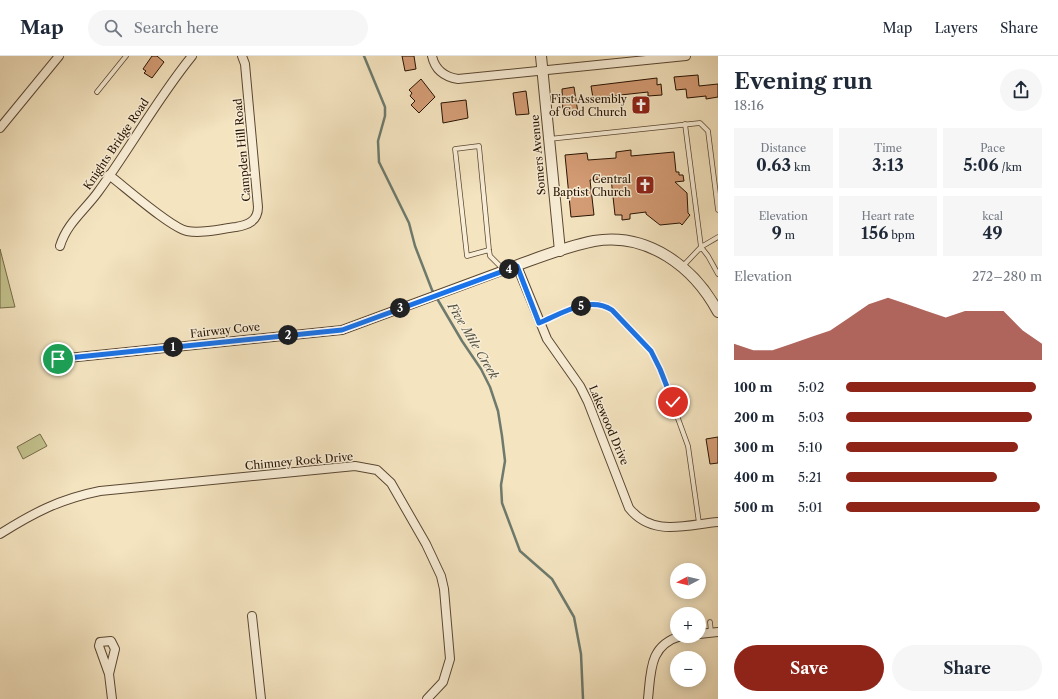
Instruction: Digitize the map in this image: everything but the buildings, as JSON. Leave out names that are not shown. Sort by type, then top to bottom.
[{"type":"street","points":[[0,128],[59,56]]},
{"type":"street","name":"Knights Bridge Road","points":[[60,246],[64,232],[98,192],[166,89],[192,56]]},
{"type":"street","name":"Campden Hill Road","points":[[109,175],[174,225],[187,231],[199,232],[242,226],[251,223],[258,215],[258,207],[245,64],[242,56]]},
{"type":"street","points":[[432,56],[440,72],[451,78],[458,79],[543,71],[649,58],[686,56]]},
{"type":"street","name":"Somers Avenue","points":[[541,56],[560,251]]},
{"type":"street","points":[[504,270],[594,241],[617,241],[649,247],[683,266],[704,289],[718,312]]},
{"type":"street","name":"Lakewood Drive","points":[[517,266],[539,323],[553,349],[580,386],[588,402],[629,508],[636,516],[653,526],[663,527],[718,522]]},
{"type":"street","name":"Fairway Cove","points":[[58,359],[342,330],[504,270]]},
{"type":"street","name":"Chimney Rock Drive","points":[[0,534],[38,511],[57,502],[78,495],[100,491],[355,466],[372,468],[384,475],[393,486],[426,544],[441,576],[444,589],[450,659],[443,682],[427,699]]},
{"type":"street","points":[[252,616],[261,699]]},
{"type":"street","points":[[648,699],[653,659],[665,643],[670,641]]},
{"type":"street","points":[[110,674],[112,699]]},
{"type":"lane","points":[[97,92],[126,56]]},
{"type":"lane","points":[[548,139],[700,123],[708,131],[718,210]]},
{"type":"lane","points":[[685,124],[701,248],[708,256],[718,274]]},
{"type":"lane","points":[[489,250],[467,256],[455,149],[479,146],[490,256],[504,270]]},
{"type":"lane","points":[[683,266],[701,248],[718,239]]},
{"type":"lane","points":[[539,323],[584,305],[599,304],[612,310],[651,351],[660,369],[688,446],[700,523]]},
{"type":"lane","points":[[710,622],[715,633]]},
{"type":"shaded area","points":[[0,249],[15,307],[0,308]]},
{"type":"shaded area","points":[[40,434],[47,446],[23,459],[17,447]]},
{"type":"waterway","name":"Five Mile Creek","points":[[364,56],[385,107],[385,116],[378,141],[379,162],[409,223],[415,246],[432,290],[462,341],[481,369],[490,387],[498,411],[505,461],[501,485],[502,503],[520,551],[552,579],[574,617],[581,654],[583,699]]},
{"type":"place","name":"First Assembly of God Church","points":[[641,105]]},
{"type":"place","name":"Central Baptist Church","points":[[645,185]]},
{"type":"route","points":[[58,359],[342,330],[517,266],[539,323],[584,305],[594,303],[612,310],[651,351],[656,359],[673,402]]}]
